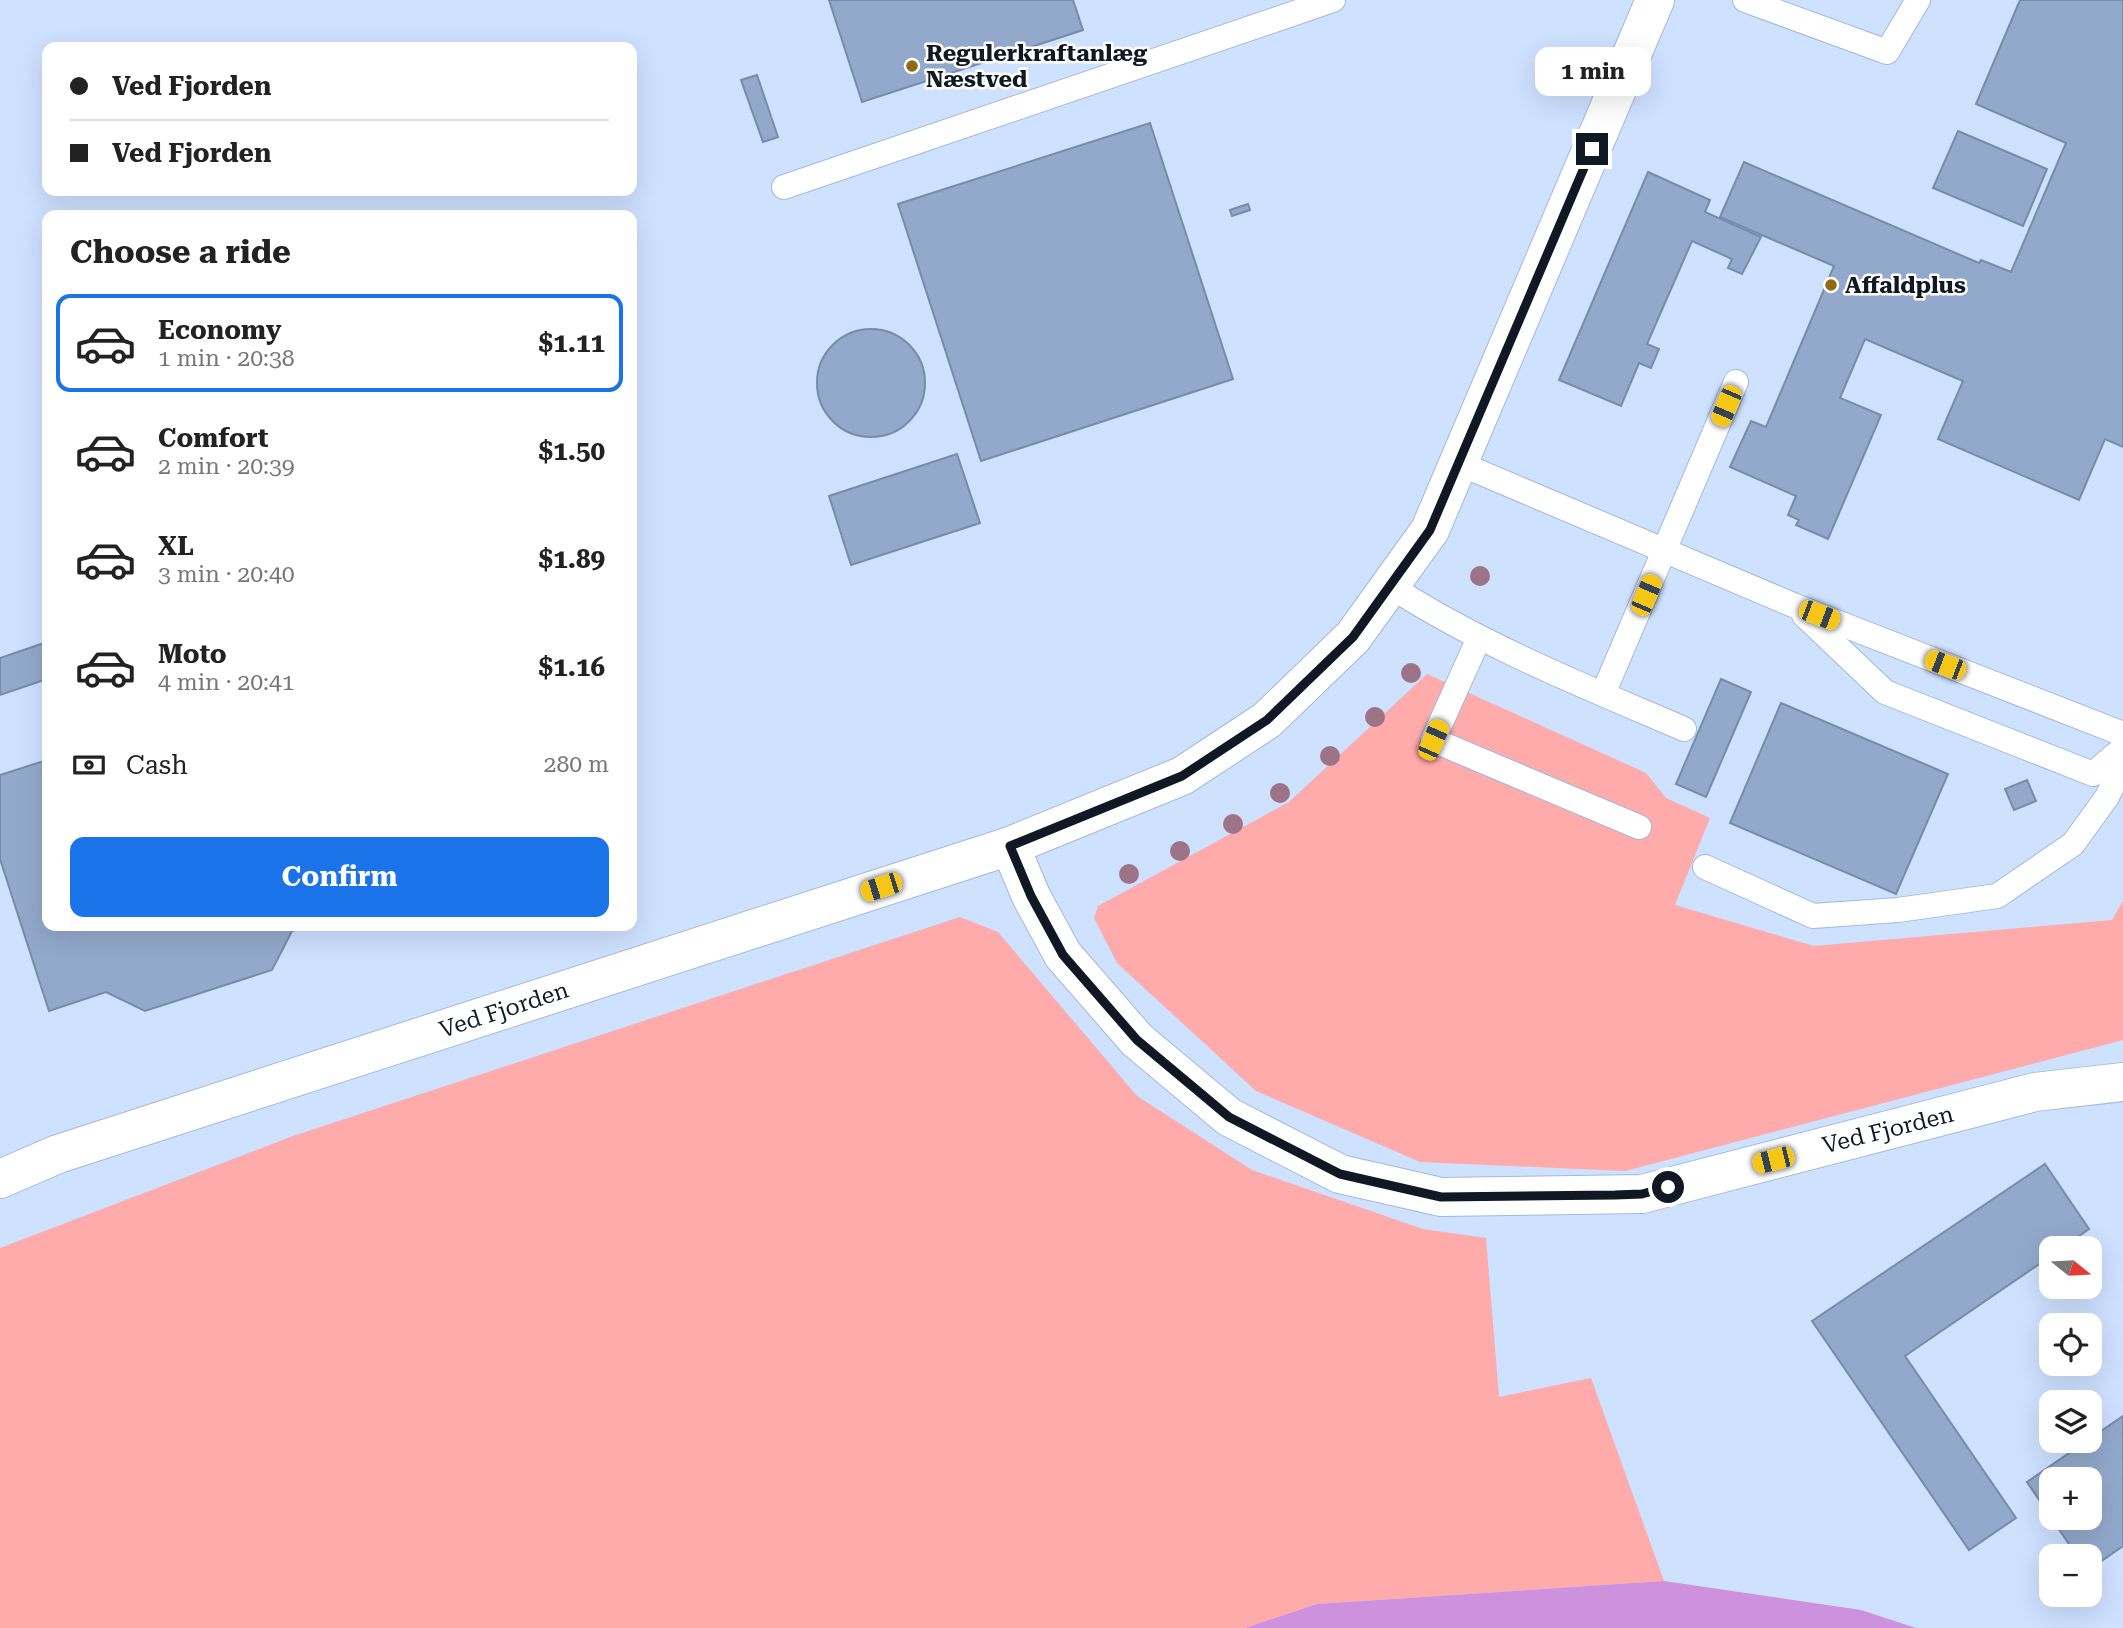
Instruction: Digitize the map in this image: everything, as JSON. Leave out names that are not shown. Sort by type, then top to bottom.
[{"type":"street","name":"Ved Fjorden","points":[[0,1179],[58,1154],[1010,846],[1182,776],[1267,720],[1353,637],[1430,530],[1655,0]]},
{"type":"street","name":"Ved Fjorden","points":[[1010,846],[1031,896],[1063,955],[1137,1040],[1229,1117],[1340,1174],[1441,1197],[1642,1194],[2035,1092],[2123,1082]]},
{"type":"lane","points":[[784,187],[1333,0]]},
{"type":"lane","points":[[1745,0],[1887,52],[1918,0]]},
{"type":"lane","points":[[1603,694],[1736,382]]},
{"type":"lane","points":[[1458,463],[1793,605],[2123,734]]},
{"type":"lane","points":[[1390,586],[1438,617],[1479,638],[1684,729]]},
{"type":"lane","points":[[1793,605],[1885,692],[2093,774],[2123,748]]},
{"type":"lane","points":[[1479,638],[1433,740],[1639,827]]},
{"type":"lane","points":[[1705,867],[1813,916],[1898,909],[1997,895],[2073,844],[2107,797],[2123,763]]},
{"type":"shaded area","points":[[1427,674],[1646,773],[1666,798],[1710,818],[1675,905],[1814,946],[2112,920],[2123,901],[2123,1040],[1625,1171],[1420,1162],[1256,1091],[1117,963],[1094,918],[1098,906],[1289,802]]},
{"type":"shaded area","points":[[960,917],[998,932],[1137,1096],[1252,1170],[1423,1229],[1486,1238],[1499,1397],[1591,1378],[1664,1581],[1317,1604],[1245,1628],[0,1628],[0,1248],[293,1136]]},
{"type":"shaded area","points":[[1664,1581],[1861,1610],[1916,1628],[1245,1628],[1317,1604]]},
{"type":"building","name":"Regulerkraftanlæg Næstved","points":[[829,0],[1073,0],[1083,30],[862,102]]},
{"type":"building","points":[[2020,0],[2123,0],[2123,447],[2105,439],[2079,500],[1938,439],[1963,381],[1865,339],[1840,398],[1881,415],[1828,539],[1796,525],[1799,520],[1788,515],[1796,496],[1730,467],[1751,421],[1766,427],[1834,266],[1720,217],[1744,162],[1979,263],[1981,260],[2011,272],[2066,143],[1976,104]]},
{"type":"building","points":[[757,75],[778,137],[763,142],[741,80]]},
{"type":"building","points":[[1150,123],[1233,379],[981,461],[898,204]]},
{"type":"building","points":[[1958,131],[2047,169],[2023,226],[1933,188]]},
{"type":"building","points":[[1648,172],[1710,200],[1705,212],[1761,237],[1742,274],[1728,268],[1732,259],[1692,241],[1647,344],[1659,349],[1651,368],[1639,363],[1621,406],[1559,380]]},
{"type":"building","points":[[1248,204],[1250,210],[1232,216],[1230,210]]},
{"type":"building","points":[[871,329],[892,333],[909,345],[921,362],[925,383],[921,404],[909,421],[892,433],[871,437],[850,433],[833,421],[821,404],[817,383],[821,362],[833,345],[850,333]]},
{"type":"building","points":[[957,454],[980,523],[851,565],[829,496]]},
{"type":"building","points":[[42,644],[42,681],[0,695],[0,658]]},
{"type":"building","points":[[1721,679],[1751,692],[1706,797],[1676,784]]},
{"type":"building","points":[[1781,703],[1948,774],[1896,894],[1730,823]]},
{"type":"building","points":[[42,762],[42,931],[292,931],[272,970],[145,1011],[106,992],[49,1011],[0,859],[0,775]]},
{"type":"building","points":[[2027,780],[2036,801],[2014,810],[2005,789]]},
{"type":"building","points":[[2045,1164],[2089,1229],[2079,1236],[2039,1236],[2039,1264],[1905,1356],[2016,1518],[1969,1550],[1812,1321]]},
{"type":"building","points":[[2123,1416],[2123,1546],[2102,1561],[2102,1544],[2069,1544],[2059,1530],[2102,1530],[2102,1467],[2049,1467],[2069,1453],[2102,1453],[2102,1430]]},
{"type":"building","points":[[2039,1474],[2039,1500],[2027,1482]]},
{"type":"place","name":"Regulerkraftanlæg Næstved","points":[[912,66]]},
{"type":"place","name":"Affaldplus","points":[[1831,285]]},
{"type":"route","points":[[1592,149],[1430,530],[1353,637],[1267,720],[1182,776],[1010,846],[1031,896],[1063,955],[1137,1040],[1229,1117],[1340,1174],[1441,1197],[1642,1194],[1668,1187]]}]
